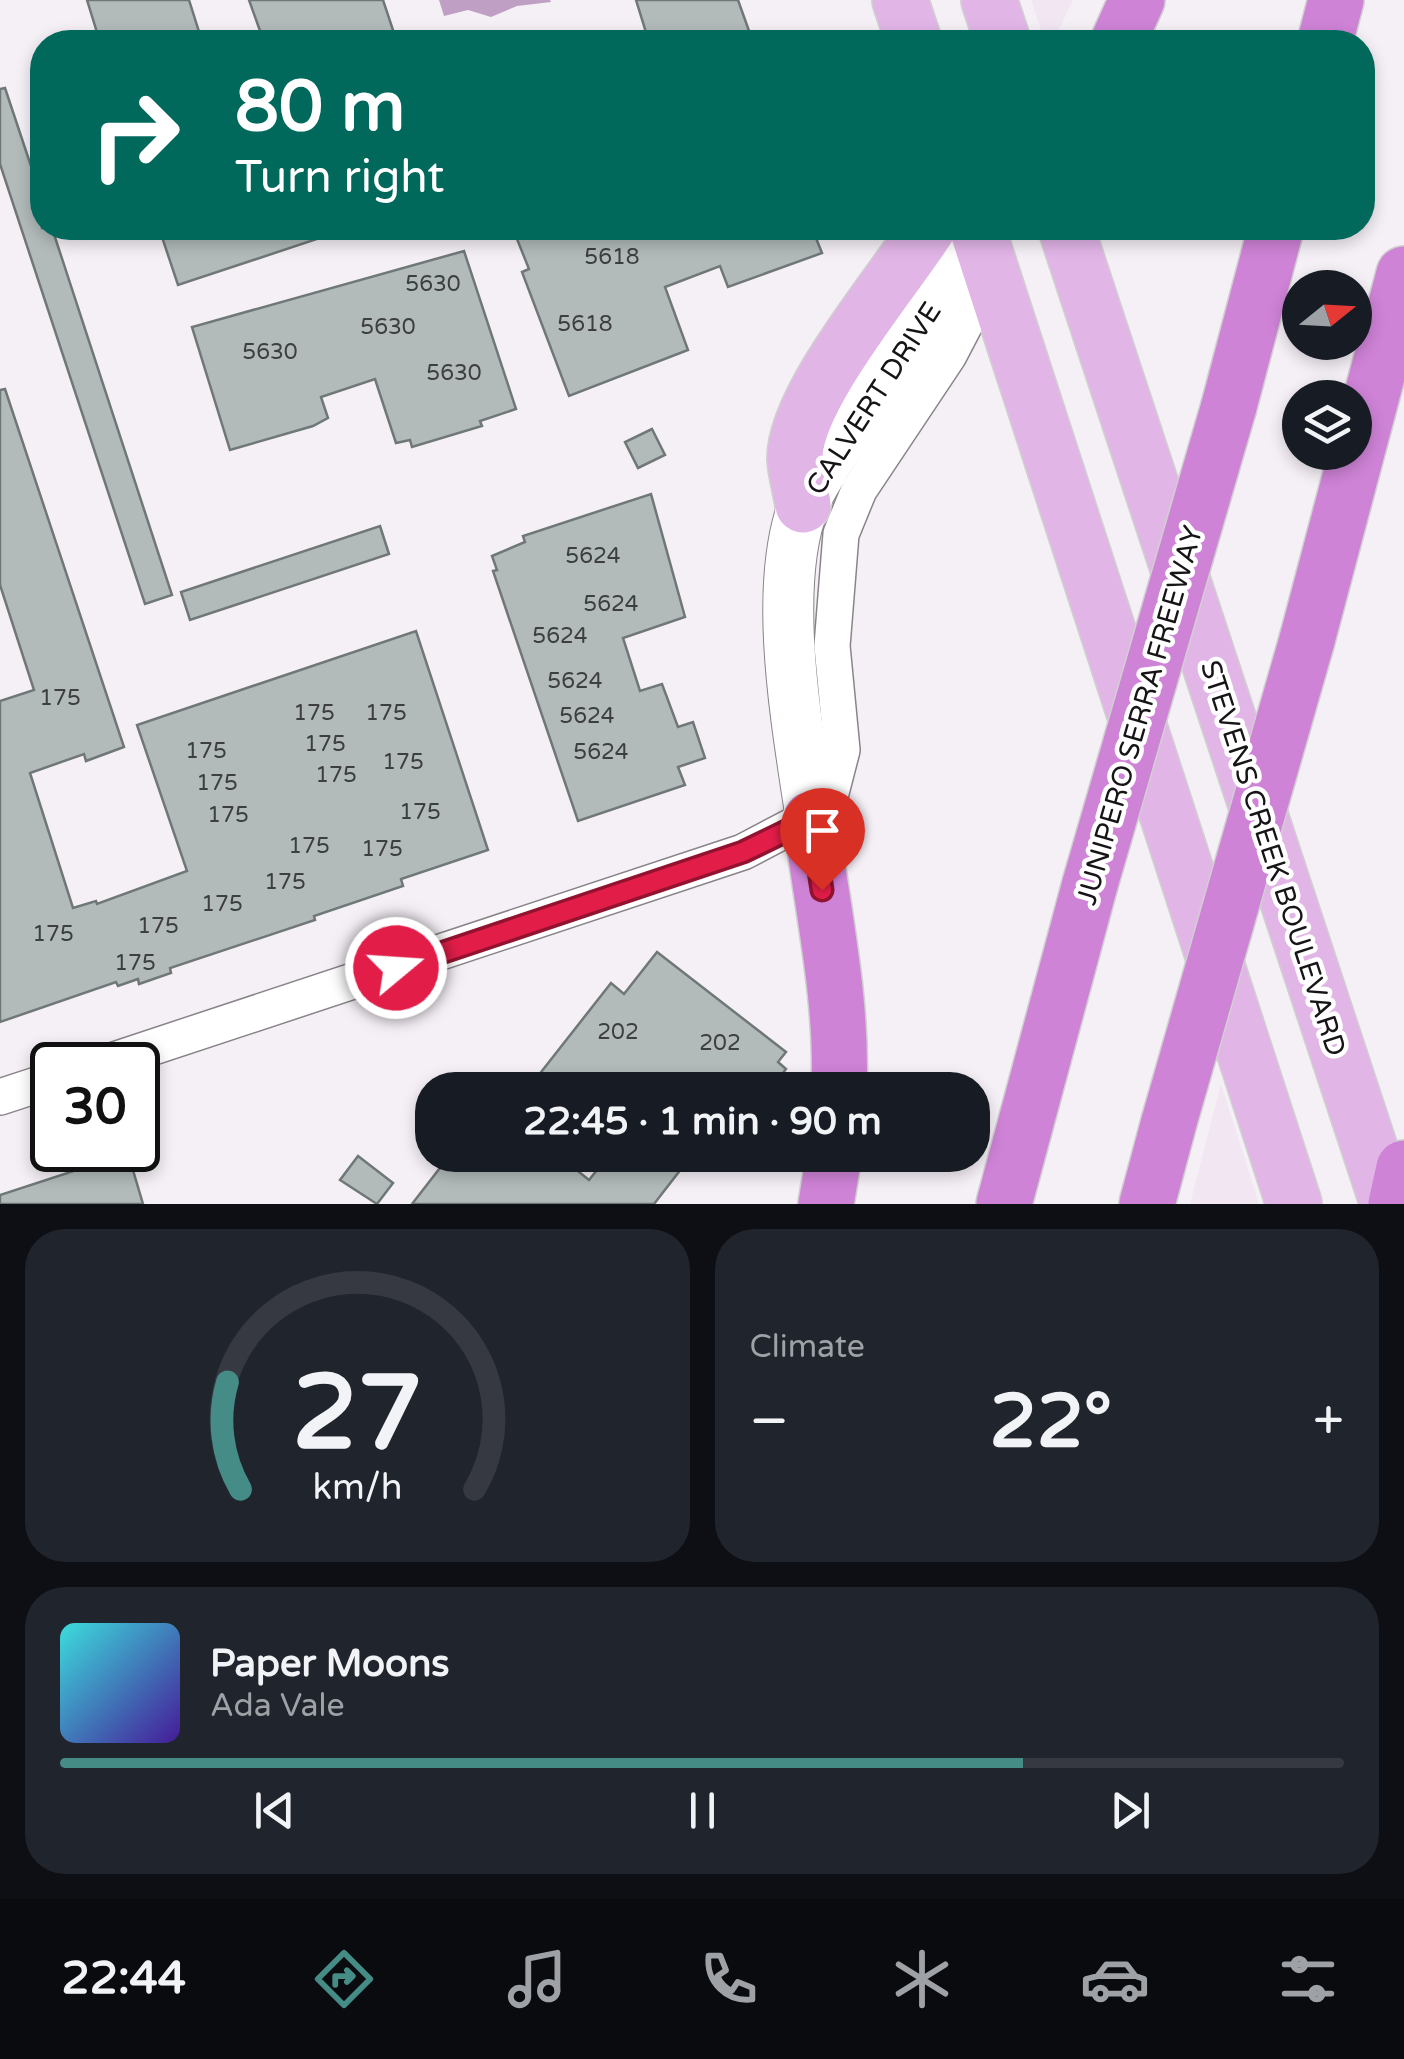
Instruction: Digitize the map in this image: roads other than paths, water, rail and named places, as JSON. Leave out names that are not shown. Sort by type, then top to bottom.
[{"type":"highway","points":[[1123,30],[1137,0]]},
{"type":"highway","points":[[1328,30],[1336,0]]},
{"type":"highway","name":"JUNIPERO SERRA FREEWAY","points":[[1004,1204],[1090,884],[1273,240]]},
{"type":"highway","points":[[1147,1204],[1307,640],[1404,274]]},
{"type":"highway","points":[[811,819],[833,951],[841,1043],[839,1072]]},
{"type":"highway","points":[[1396,1204],[1404,1168]]},
{"type":"highway","points":[[826,1204],[831,1172]]},
{"type":"main road","points":[[900,0],[910,30]]},
{"type":"main road","points":[[989,0],[999,30]]},
{"type":"main road","points":[[803,505],[795,457],[806,421],[831,368],[920,240]]},
{"type":"main road","name":"CALVERT DRIVE","points":[[811,819],[794,700],[790,605],[803,505],[826,463],[989,240]]},
{"type":"main road","points":[[991,240],[1294,1204]]},
{"type":"main road","name":"STEVENS CREEK BOULEVARD","points":[[1070,240],[1388,1204]]},
{"type":"street","name":"CALVERT DRIVE","points":[[811,819],[827,808],[842,750],[832,646],[842,534],[859,490],[949,354],[989,240]]},
{"type":"street","points":[[160,1045],[743,852],[811,819]]},
{"type":"street","points":[[0,1097],[30,1087]]}]
